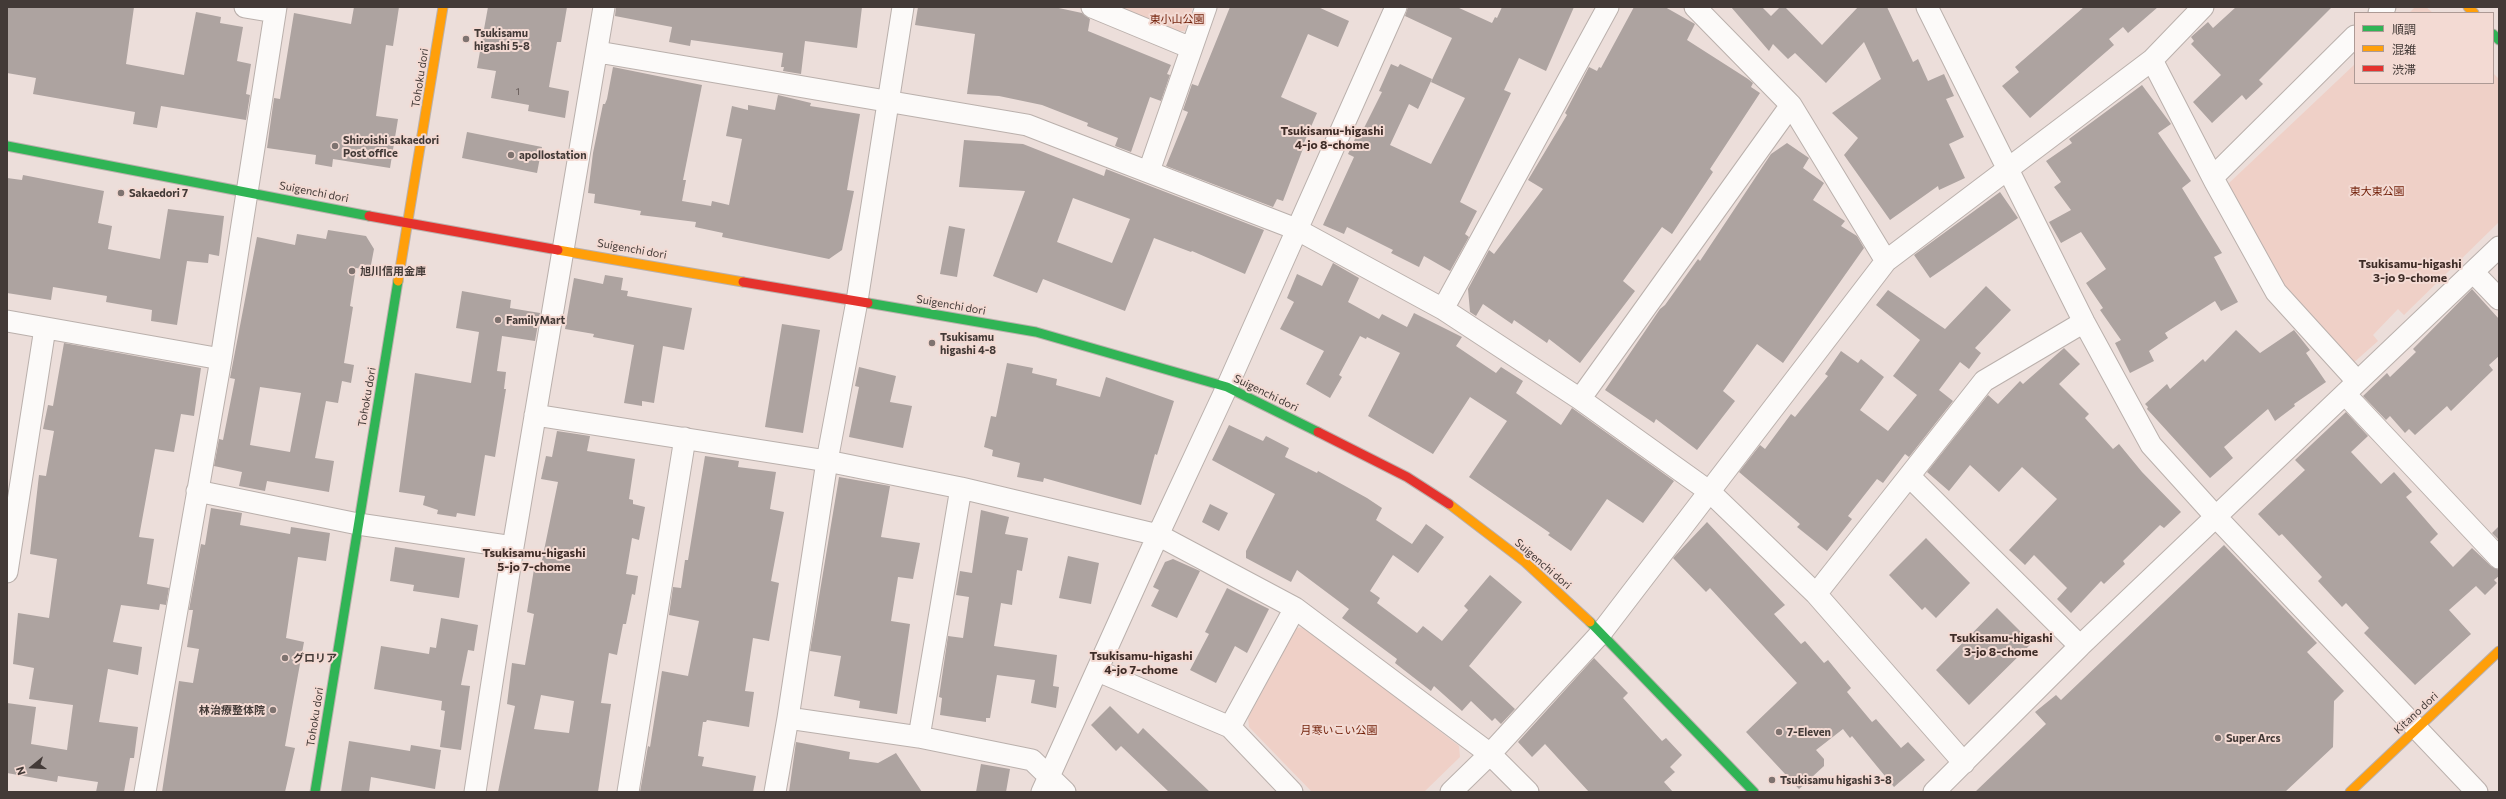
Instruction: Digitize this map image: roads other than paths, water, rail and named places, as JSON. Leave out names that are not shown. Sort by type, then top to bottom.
[{"type":"street","points":[[146,792],[221,359],[275,10],[245,7]]},
{"type":"street","name":"Tohoku dori","points":[[315,792],[443,7]]},
{"type":"street","points":[[475,792],[513,547],[598,52],[604,7]]},
{"type":"street","points":[[774,792],[788,718],[827,461],[857,301],[889,101],[902,7]]},
{"type":"street","points":[[1092,7],[1191,48]]},
{"type":"street","points":[[1149,171],[1206,7]]},
{"type":"street","points":[[1046,784],[1158,535],[1228,387],[1296,229],[1396,7]]},
{"type":"street","points":[[1443,309],[1608,7]]},
{"type":"street","points":[[1695,7],[1791,105],[1886,261]]},
{"type":"street","points":[[1927,7],[2084,322],[2152,445],[2217,518],[2477,792]]},
{"type":"street","points":[[1451,792],[1490,754],[1601,633],[1886,261],[2009,170],[2152,60],[2203,7]]},
{"type":"street","points":[[2213,177],[2354,37]]},
{"type":"street","points":[[598,52],[1027,125],[1296,229],[1443,309],[1580,399],[1710,492],[1816,594],[1964,763]]},
{"type":"street","points":[[2152,60],[2213,177],[2276,292],[2351,388],[2499,558]]},
{"type":"street","points":[[1580,399],[1791,105]]},
{"type":"street","name":"Suigenchi dori","points":[[7,146],[248,190],[408,223],[1036,332],[1228,387],[1406,477],[1454,508],[1525,562],[1601,633],[1754,792]]},
{"type":"street","points":[[1934,792],[2080,646],[2217,518],[2499,247]]},
{"type":"street","points":[[2473,272],[2499,299]]},
{"type":"street","points":[[7,321],[221,359]]},
{"type":"street","points":[[1816,594],[1984,381],[2084,322]]},
{"type":"street","points":[[7,572],[46,328]]},
{"type":"street","points":[[535,415],[827,461],[961,488],[1158,535],[1295,608],[1490,754],[1528,792]]},
{"type":"street","points":[[628,792],[685,438]]},
{"type":"street","points":[[1909,476],[2080,646]]},
{"type":"street","points":[[919,737],[961,488]]},
{"type":"street","points":[[197,491],[358,524],[513,547]]},
{"type":"street","points":[[1230,727],[1295,608]]},
{"type":"street","name":"Kitano dori","points":[[2350,792],[2499,651]]},
{"type":"street","points":[[1098,671],[1230,727],[1292,792]]},
{"type":"street","points":[[788,718],[919,737],[1032,760],[1046,784],[1065,792]]},
{"type":"place","name":"Tsukisamu higashi 5-8","points":[[466,39]]},
{"type":"place","name":"Shiroishi sakaedori Post office","points":[[335,146]]},
{"type":"place","name":"apollostation","points":[[511,155]]},
{"type":"place","name":"Sakaedori 7","points":[[121,193]]},
{"type":"place","name":"旭川信用金庫","points":[[352,271]]},
{"type":"place","name":"FamilyMart","points":[[498,320]]},
{"type":"place","name":"Tsukisamu higashi 4-8","points":[[932,343]]},
{"type":"place","name":"グロリア","points":[[285,658]]},
{"type":"place","name":"林治療整体院","points":[[273,710]]},
{"type":"place","name":"7-Eleven","points":[[1779,732]]},
{"type":"place","name":"Super Arcs","points":[[2218,738]]},
{"type":"place","name":"Tsukisamu higashi 3-8","points":[[1772,780]]},
{"type":"district","name":"Tsukisamu-higashi 4-jo 8-chome","points":[[1332,138]]},
{"type":"district","name":"Tsukisamu-higashi 3-jo 9-chome","points":[[2410,271]]},
{"type":"district","name":"Tsukisamu-higashi 5-jo 7-chome","points":[[534,560]]},
{"type":"district","name":"Tsukisamu-higashi 3-jo 8-chome","points":[[2001,645]]},
{"type":"district","name":"Tsukisamu-higashi 4-jo 7-chome","points":[[1141,663]]},
{"type":"park label","name":"東小山公園","points":[[1177,19]]},
{"type":"park label","name":"東大東公園","points":[[2377,191]]},
{"type":"park label","name":"月寒いこい公園","points":[[1339,730]]}]
